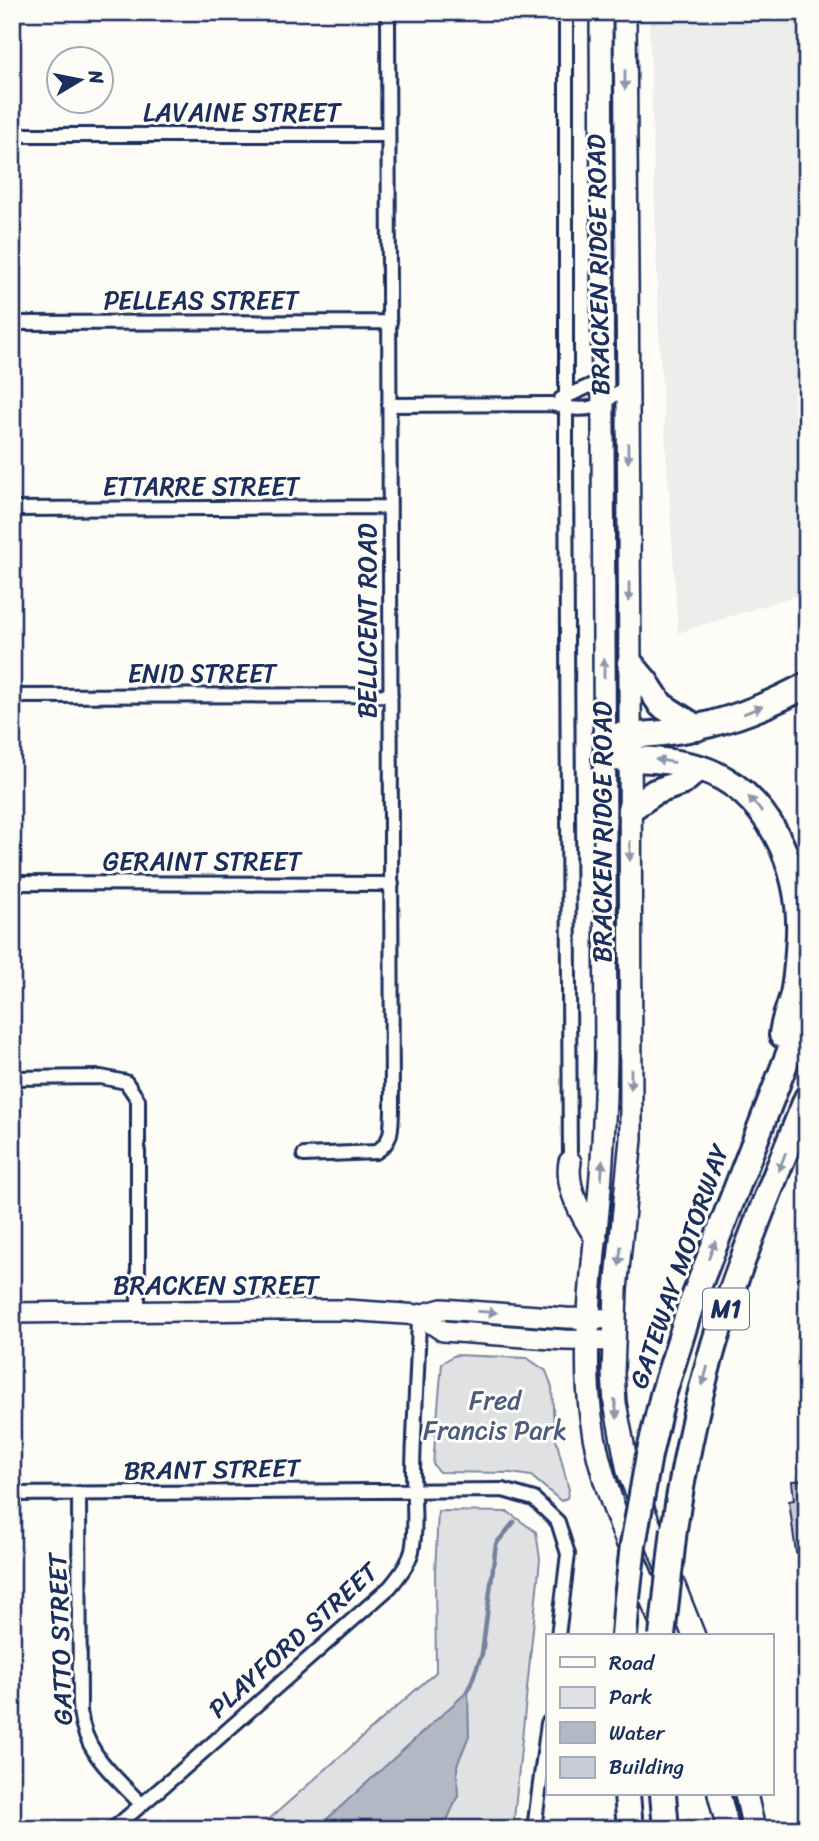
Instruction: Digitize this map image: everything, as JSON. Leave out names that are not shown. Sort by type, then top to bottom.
[{"type":"highway","points":[[630,663],[661,705],[697,728]]},
{"type":"highway","points":[[605,747],[630,747],[738,716],[807,685]]},
{"type":"highway","points":[[630,747],[655,760],[699,768],[727,781],[743,792],[774,830],[789,862],[799,932],[794,984],[782,1033],[787,1060]]},
{"type":"highway","points":[[630,809],[654,792],[683,782],[699,768]]},
{"type":"highway","name":"GATEWAY MOTORWAY","points":[[624,1634],[634,1545],[649,1455],[663,1395],[690,1308],[807,1007]]},
{"type":"highway","name":"M1","points":[[664,1634],[674,1529],[698,1403],[721,1322],[807,1098]]},
{"type":"highway","points":[[627,1796],[630,1829]]},
{"type":"highway","points":[[663,1796],[666,1829]]},
{"type":"main road","name":"BRACKEN RIDGE ROAD","points":[[601,12],[605,1120],[588,1341],[589,1393],[597,1451],[614,1505],[663,1634]]},
{"type":"main road","name":"BRACKEN RIDGE ROAD","points":[[625,12],[631,1139],[616,1290],[613,1373],[615,1403],[628,1471],[693,1634]]},
{"type":"main road","points":[[570,1162],[569,1183],[584,1219],[596,1238]]},
{"type":"main road","points":[[720,1796],[728,1829]]},
{"type":"main road","points":[[746,1796],[754,1829]]},
{"type":"street","name":"BELLICENT ROAD","points":[[304,1155],[376,1152],[385,1146],[390,1135],[392,1111],[388,12]]},
{"type":"street","name":"BRACKEN RIDGE ROAD","points":[[566,12],[570,1162]]},
{"type":"street","name":"LAVAINE STREET","points":[[12,135],[388,135]]},
{"type":"street","name":"PELLEAS STREET","points":[[12,323],[390,322]]},
{"type":"street","points":[[567,402],[603,380]]},
{"type":"street","points":[[389,405],[567,402],[589,408],[603,405],[628,385]]},
{"type":"street","name":"ETTARRE STREET","points":[[12,509],[389,507]]},
{"type":"street","name":"ENID STREET","points":[[12,696],[391,695]]},
{"type":"street","name":"GERAINT STREET","points":[[12,883],[391,884]]},
{"type":"street","points":[[12,1078],[102,1077],[126,1082],[138,1100],[138,1311]]},
{"type":"street","name":"BRACKEN STREET","points":[[12,1313],[334,1310],[419,1315],[442,1309],[615,1319]]},
{"type":"street","name":"BRACKEN STREET","points":[[419,1315],[443,1331],[614,1341]]},
{"type":"street","name":"PLAYFORD STREET","points":[[113,1829],[390,1587],[401,1574],[412,1549],[419,1315]]},
{"type":"street","name":"BRANT STREET","points":[[12,1494],[503,1490],[534,1499],[558,1522],[568,1554],[558,1634]]},
{"type":"street","name":"GATTO STREET","points":[[79,1493],[82,1727],[93,1752],[141,1804]]},
{"type":"street","points":[[534,1829],[546,1738]]},
{"type":"shaded area","points":[[649,12],[807,12],[807,592],[678,633],[659,339]]},
{"type":"green space","name":"Fred Francis Park","points":[[455,1355],[527,1358],[546,1371],[552,1387],[554,1431],[569,1490],[567,1498],[561,1501],[531,1476],[511,1473],[439,1472],[433,1464],[442,1363]]},
{"type":"green space","points":[[438,1511],[508,1512],[536,1532],[540,1559],[513,1829],[258,1829],[436,1672],[435,1573]]},
{"type":"water","points":[[468,1691],[469,1736],[457,1765],[458,1796],[443,1829],[316,1829]]},
{"type":"building","points":[[807,1480],[807,1552],[796,1553],[789,1501],[794,1500],[792,1481]]},
{"type":"waterway","points":[[468,1691],[482,1654],[496,1544],[514,1522]]}]
